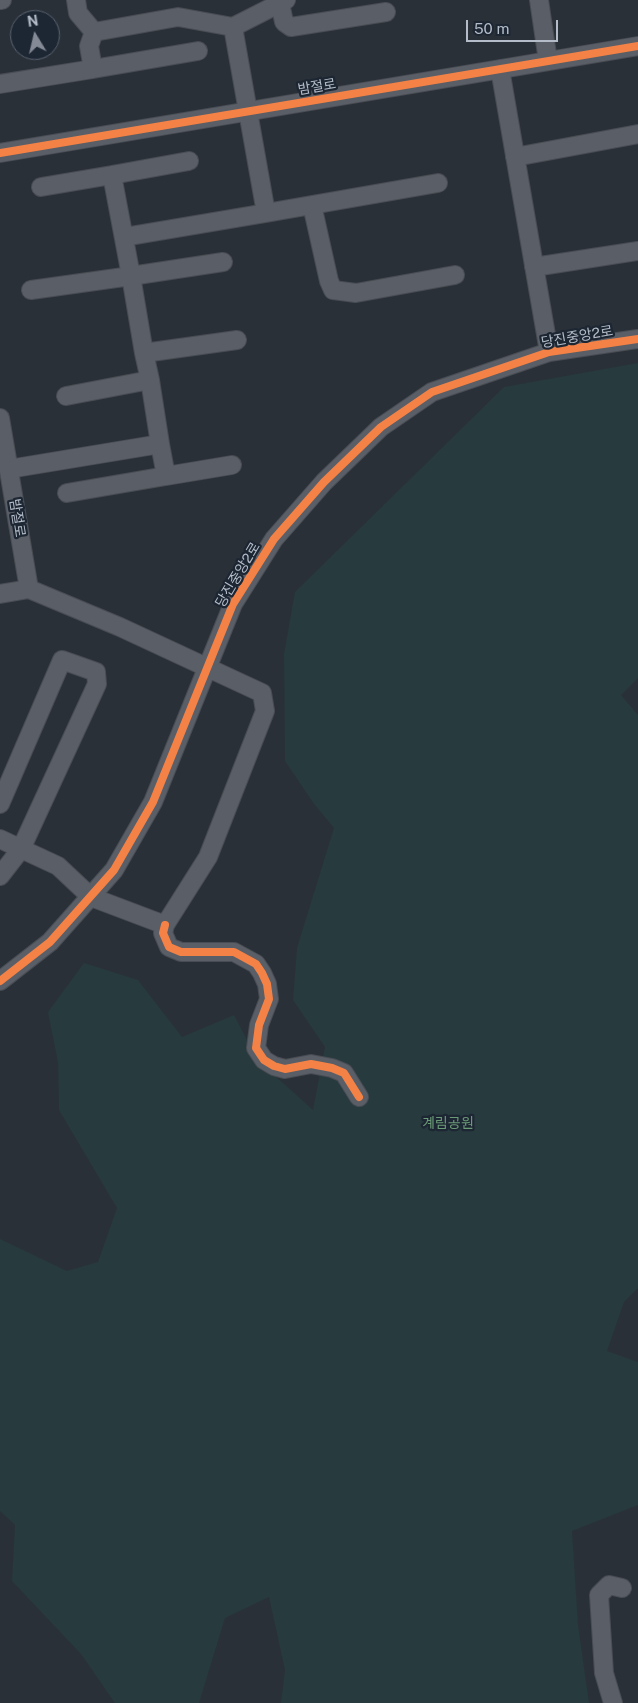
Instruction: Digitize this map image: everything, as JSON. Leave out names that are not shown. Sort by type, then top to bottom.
[{"type":"street","points":[[76,0],[78,13],[94,32]]},
{"type":"street","points":[[539,0],[548,61]]},
{"type":"street","points":[[94,32],[178,17],[233,27],[283,2],[284,22],[291,27],[386,12]]},
{"type":"street","points":[[233,27],[266,213]]},
{"type":"street","points":[[93,69],[89,46],[94,32]]},
{"type":"street","name":"밤절로","points":[[0,153],[638,46]]},
{"type":"street","points":[[0,84],[198,51]]},
{"type":"street","points":[[500,69],[548,352]]},
{"type":"street","points":[[515,157],[638,134]]},
{"type":"street","points":[[41,187],[189,161]]},
{"type":"street","points":[[112,175],[166,476]]},
{"type":"street","points":[[124,237],[438,183]]},
{"type":"street","points":[[312,205],[329,281],[333,290],[356,293],[455,276]]},
{"type":"street","points":[[534,267],[638,251]]},
{"type":"street","points":[[31,290],[223,262]]},
{"type":"street","name":"당진중앙2로","points":[[0,981],[50,942],[114,870],[153,802],[232,604],[274,539],[324,482],[380,427],[432,392],[548,352],[638,339]]},
{"type":"street","points":[[144,353],[237,340]]},
{"type":"street","points":[[66,396],[150,380]]},
{"type":"street","name":"밤절로","points":[[0,418],[29,589]]},
{"type":"street","points":[[8,469],[160,444]]},
{"type":"street","points":[[67,493],[232,465]]},
{"type":"street","points":[[0,594],[29,589],[120,627],[262,693],[265,711],[208,857],[165,925],[163,933],[169,947],[181,952],[234,952],[256,964],[267,984],[269,999],[259,1025],[256,1048],[264,1060],[274,1066],[285,1069],[311,1064],[332,1068],[344,1073],[359,1097]]},
{"type":"street","points":[[0,804],[62,660],[96,672],[97,684],[21,849],[0,876]]},
{"type":"street","points":[[0,839],[58,866],[91,897],[165,925]]},
{"type":"street","points":[[613,1703],[604,1673],[599,1595],[609,1585],[622,1588]]},
{"type":"green space","name":"계림공원","points":[[638,363],[638,678],[621,695],[638,715],[638,1288],[624,1302],[607,1351],[638,1362],[638,1505],[572,1531],[578,1625],[589,1703],[281,1703],[285,1670],[269,1597],[225,1618],[199,1703],[115,1703],[81,1654],[12,1581],[15,1525],[0,1511],[0,1239],[67,1271],[98,1262],[117,1208],[59,1110],[58,1062],[48,1012],[84,963],[138,980],[182,1037],[234,1015],[254,1053],[273,1074],[313,1110],[325,1047],[293,1000],[297,948],[334,828],[314,804],[285,761],[284,654],[295,592],[504,387]]},
{"type":"cycle path","points":[[0,153],[638,46]]},
{"type":"cycle path","points":[[0,981],[50,942],[114,870],[153,802],[233,604],[274,539],[324,482],[381,427],[432,392],[549,352],[638,339]]},
{"type":"cycle path","points":[[165,925],[163,933],[169,947],[181,952],[234,952],[256,964],[267,984],[269,999],[259,1025],[256,1048],[264,1060],[274,1066],[285,1069],[311,1064],[332,1068],[344,1073],[359,1097]]}]
